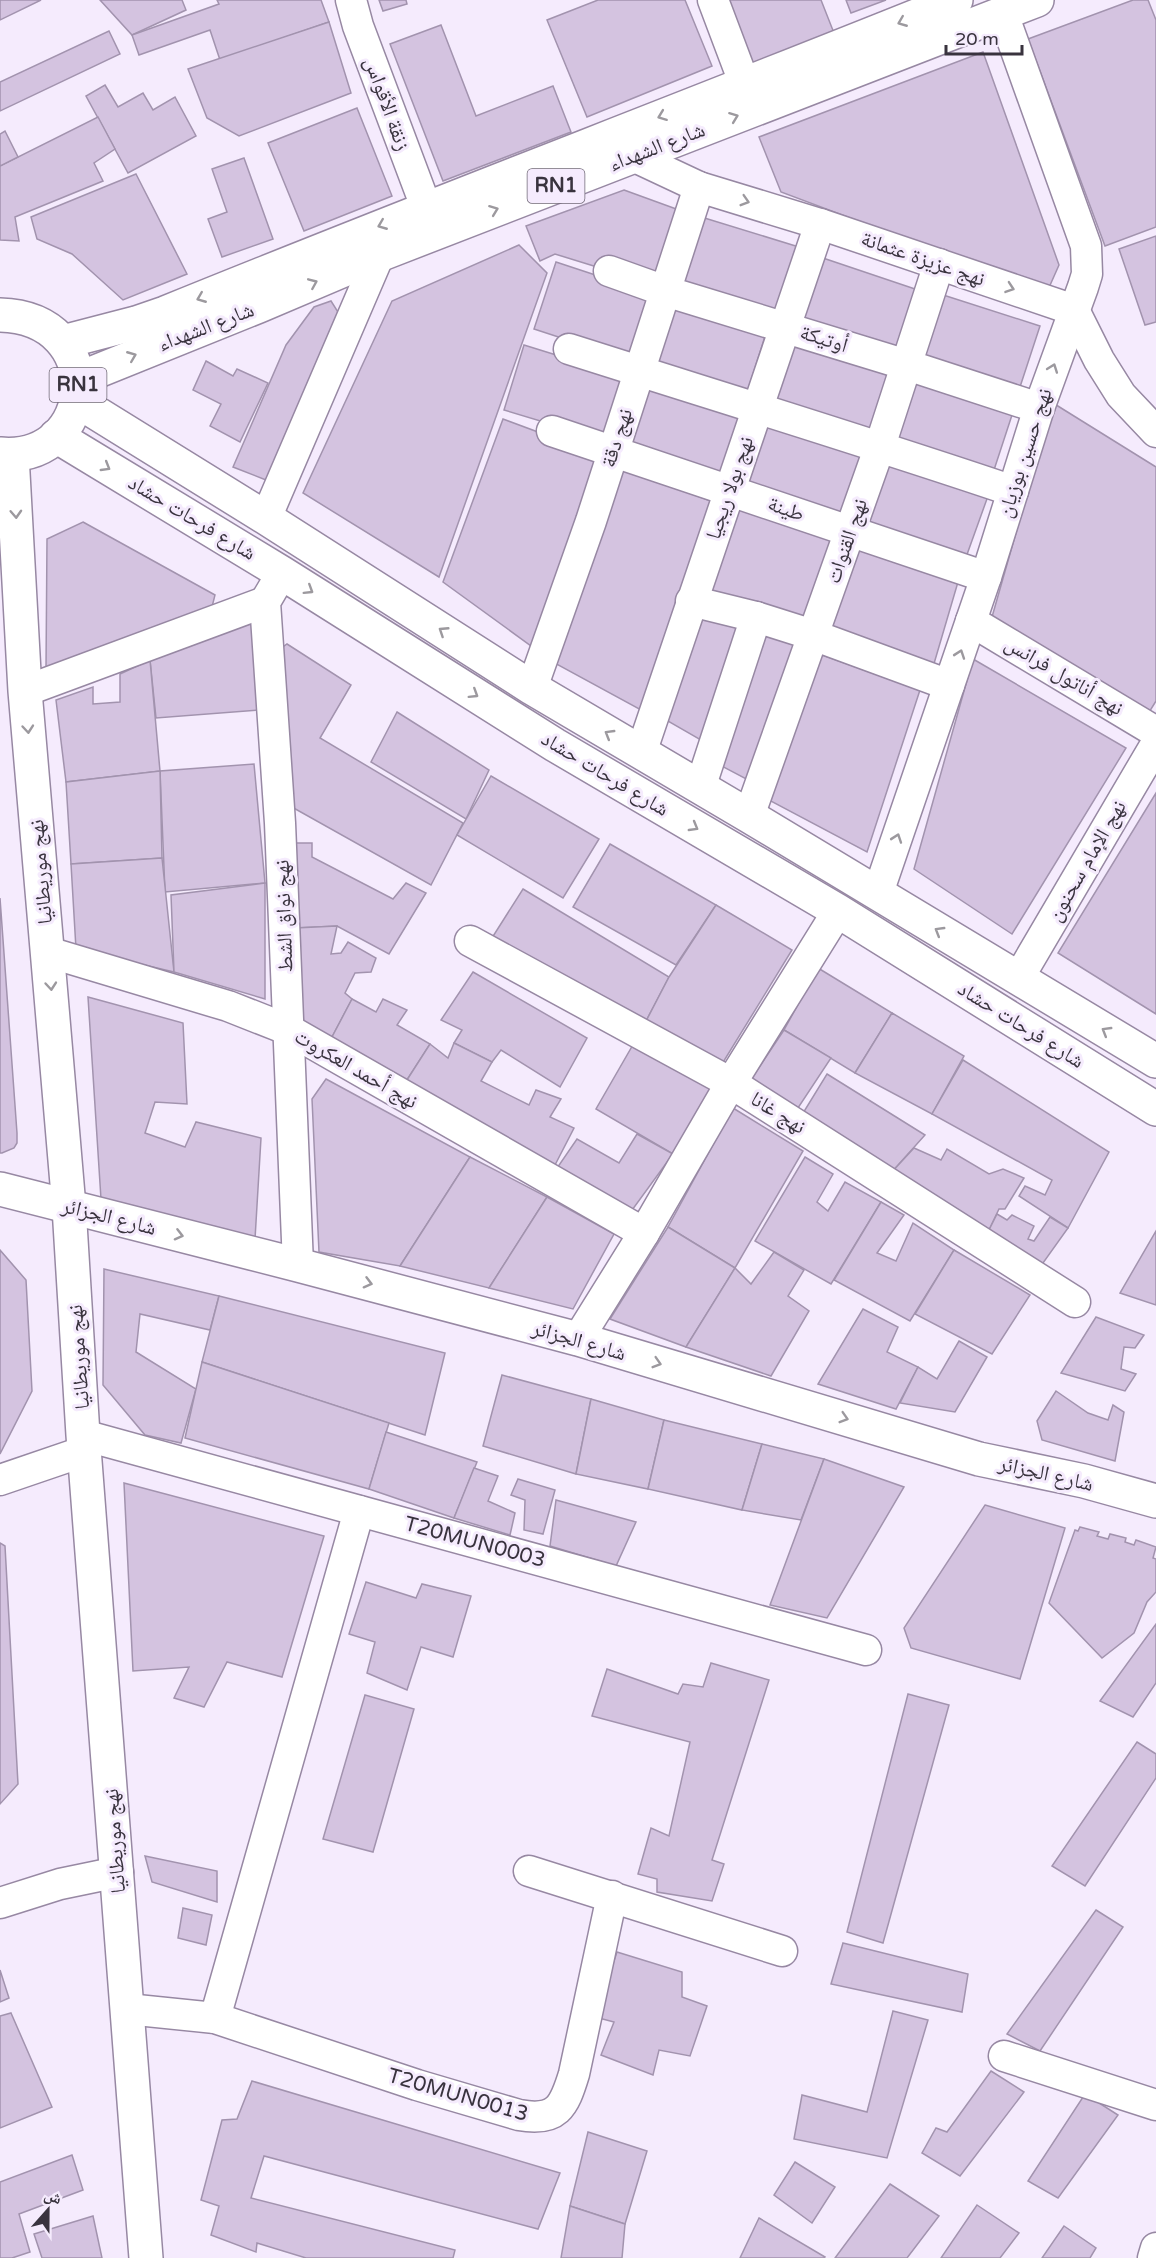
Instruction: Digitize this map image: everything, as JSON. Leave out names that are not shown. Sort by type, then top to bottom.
[{"type":"main road","name":"شارع الشهداء","points":[[63,342],[165,313],[426,207],[745,85],[956,0]]},
{"type":"main road","name":"شارع الشهداء","points":[[77,390],[379,255],[1037,0]]},
{"type":"main road","name":"RN1","points":[[6,307],[44,324],[63,342],[73,359],[77,390],[69,420],[56,436],[43,446],[28,452],[6,455]]},
{"type":"main road","name":"شارع فرحات حشاد","points":[[77,390],[266,518],[532,688],[1156,1061]]},
{"type":"main road","name":"شارع فرحات حشاد","points":[[56,436],[282,573],[555,745],[838,911],[1156,1109]]},
{"type":"main road","name":"نهج موريطانيا","points":[[6,455],[69,1207],[84,1443],[148,2257]]},
{"type":"main road","name":"شارع الجزائر","points":[[0,1189],[298,1264],[578,1340],[979,1458],[1084,1481],[1156,1501]]},
{"type":"street","name":"زنقة الأقواس","points":[[351,0],[358,26],[426,207]]},
{"type":"street","points":[[713,0],[745,85]]},
{"type":"street","name":"نهج حسين بوزيان","points":[[878,893],[986,577],[1039,408],[1087,274],[1086,246],[1003,14]]},
{"type":"street","name":"نهج عزيزة عثمانة","points":[[633,156],[699,187],[820,224],[1074,310]]},
{"type":"street","name":"نهج دقة","points":[[532,688],[591,521],[699,187]]},
{"type":"street","name":"نهج بولا ريجيا","points":[[641,753],[820,224]]},
{"type":"street","points":[[266,518],[379,255]]},
{"type":"street","name":"نهج القنوات","points":[[749,816],[880,446],[939,264]]},
{"type":"street","name":"أوتيكة","points":[[609,271],[665,291],[907,364],[1039,408]]},
{"type":"street","points":[[1074,310],[1099,360],[1121,395],[1156,432]]},
{"type":"street","points":[[568,349],[756,410],[880,446],[1013,491]]},
{"type":"street","name":"طينة","points":[[552,430],[986,577]]},
{"type":"street","points":[[25,691],[265,602],[282,573]]},
{"type":"street","points":[[691,601],[756,616],[949,685]]},
{"type":"street","name":"نهج نواق الشط","points":[[265,602],[280,823],[298,1264]]},
{"type":"street","points":[[700,788],[756,616]]},
{"type":"street","name":"نهج أناتول فرانس","points":[[971,621],[1156,732]]},
{"type":"street","name":"نهج الإمام سحنون","points":[[1018,979],[1156,744]]},
{"type":"street","points":[[578,1340],[644,1233],[731,1083],[838,911]]},
{"type":"street","name":"نهج غانا","points":[[470,940],[731,1083],[1075,1302]]},
{"type":"street","name":"نهج أحمد العكروت","points":[[48,951],[228,1006],[289,1030],[644,1233]]},
{"type":"street","points":[[0,1480],[84,1443]]},
{"type":"street","name":"T20MUN0003","points":[[84,1443],[359,1510],[866,1650]]},
{"type":"street","points":[[215,2018],[359,1510]]},
{"type":"street","points":[[529,1871],[782,1951]]},
{"type":"street","points":[[1,1901],[60,1884],[118,1872]]},
{"type":"street","name":"T20MUN0013","points":[[127,2009],[215,2018],[417,2085],[519,2115],[533,2118],[548,2116],[558,2109],[567,2097],[574,2074],[612,1896]]},
{"type":"street","points":[[1004,2056],[1156,2105]]},
{"type":"street","points":[[1153,2258],[1156,2248]]},
{"type":"building","points":[[0,0],[41,0],[0,20]]},
{"type":"building","points":[[100,0],[182,0],[186,10],[132,35]]},
{"type":"building","points":[[217,0],[321,0],[329,22],[220,60],[210,30],[139,55],[132,35],[219,4]]},
{"type":"building","points":[[379,0],[406,0],[407,4],[383,11]]},
{"type":"building","points":[[598,0],[685,0],[712,66],[587,117],[547,20]]},
{"type":"building","points":[[725,0],[821,0],[834,33],[751,65]]},
{"type":"building","points":[[846,0],[886,0],[851,13]]},
{"type":"building","points":[[1133,0],[1148,0],[1156,20],[1156,227],[1105,246],[1028,39]]},
{"type":"building","points":[[329,22],[351,93],[239,136],[207,118],[188,69]]},
{"type":"building","points":[[441,25],[476,116],[553,86],[571,132],[443,181],[390,44]]},
{"type":"building","points":[[109,31],[120,54],[0,111],[0,82]]},
{"type":"building","points":[[983,52],[1059,265],[1047,292],[781,192],[759,137]]},
{"type":"building","points":[[105,85],[118,107],[143,93],[153,110],[175,97],[196,136],[128,173],[86,96]]},
{"type":"building","points":[[357,108],[392,196],[304,231],[268,143]]},
{"type":"building","points":[[98,117],[115,149],[94,163],[103,181],[15,217],[19,241],[0,240],[0,166]]},
{"type":"building","points":[[5,131],[18,157],[0,166],[0,134]]},
{"type":"building","points":[[244,158],[273,239],[222,257],[208,219],[227,212],[212,169]]},
{"type":"building","points":[[136,174],[187,274],[123,300],[72,254],[37,239],[31,217]]},
{"type":"building","points":[[624,190],[679,210],[657,281],[597,267],[555,254],[540,261],[526,226]]},
{"type":"building","points":[[698,216],[799,247],[776,318],[676,286]]},
{"type":"building","points":[[1156,236],[1156,322],[1145,325],[1119,249]]},
{"type":"building","points":[[519,245],[547,273],[439,577],[303,493],[392,301]]},
{"type":"building","points":[[817,256],[921,291],[899,356],[795,322]]},
{"type":"building","points":[[556,262],[656,295],[635,362],[534,329]]},
{"type":"building","points":[[937,293],[1040,326],[1018,393],[916,360]]},
{"type":"building","points":[[673,300],[767,330],[746,396],[651,366]]},
{"type":"building","points":[[331,301],[338,312],[266,480],[233,467],[286,345],[314,307]]},
{"type":"building","points":[[793,338],[893,370],[871,435],[772,403]]},
{"type":"building","points":[[524,345],[627,377],[607,441],[504,410]]},
{"type":"building","points":[[206,361],[233,376],[237,369],[268,383],[240,442],[210,426],[221,404],[193,390]]},
{"type":"building","points":[[910,377],[1013,412],[992,476],[888,441]]},
{"type":"building","points":[[646,381],[746,416],[725,480],[624,445]]},
{"type":"building","points":[[1053,403],[1156,467],[1156,701],[1148,714],[992,617]]},
{"type":"building","points":[[503,419],[608,458],[538,651],[443,582]]},
{"type":"building","points":[[765,423],[864,456],[843,519],[744,486]]},
{"type":"building","points":[[886,460],[988,496],[965,560],[863,524]]},
{"type":"building","points":[[616,466],[711,501],[641,710],[549,660]]},
{"type":"building","points":[[736,506],[831,540],[805,626],[707,591]]},
{"type":"building","points":[[83,522],[215,595],[211,611],[46,669],[47,539]]},
{"type":"building","points":[[854,546],[958,582],[933,667],[826,630]]},
{"type":"building","points":[[700,610],[743,625],[706,743],[666,720]]},
{"type":"building","points":[[252,622],[258,710],[156,718],[150,660]]},
{"type":"building","points":[[762,626],[800,638],[750,781],[714,762]]},
{"type":"building","points":[[287,644],[351,685],[320,738],[463,823],[431,885],[290,806],[276,652]]},
{"type":"building","points":[[814,652],[920,690],[867,852],[765,798]]},
{"type":"building","points":[[973,659],[1126,748],[1012,934],[914,869]]},
{"type":"building","points":[[150,660],[160,771],[66,782],[56,700],[93,687],[93,704],[120,702],[120,674]]},
{"type":"building","points":[[397,712],[489,770],[466,819],[371,762]]},
{"type":"building","points":[[254,764],[265,883],[165,892],[160,771]]},
{"type":"building","points":[[160,771],[162,858],[71,864],[66,782]]},
{"type":"building","points":[[491,776],[599,839],[563,898],[457,835]]},
{"type":"building","points":[[1156,793],[1156,1014],[1058,953]]},
{"type":"building","points":[[293,843],[312,843],[312,857],[393,899],[406,883],[426,893],[389,954],[337,926],[295,928]]},
{"type":"building","points":[[610,844],[716,905],[676,965],[573,907]]},
{"type":"building","points":[[162,858],[174,972],[76,949],[71,864]]},
{"type":"building","points":[[265,883],[265,999],[174,972],[171,895]]},
{"type":"building","points":[[523,889],[669,977],[644,1025],[490,941]]},
{"type":"building","points":[[0,898],[17,1133],[17,1143],[14,1148],[2,1153],[0,1153]]},
{"type":"building","points":[[716,905],[792,950],[722,1064],[644,1025],[669,977]]},
{"type":"building","points":[[337,926],[331,954],[341,953],[348,942],[376,958],[371,972],[355,973],[345,993],[352,999],[332,1037],[298,1020],[295,928]]},
{"type":"building","points":[[818,968],[892,1013],[855,1073],[784,1030]]},
{"type":"building","points":[[473,972],[587,1038],[560,1087],[501,1050],[492,1062],[454,1043],[462,1030],[441,1020]]},
{"type":"building","points":[[88,997],[183,1023],[187,1104],[155,1102],[145,1133],[185,1147],[196,1122],[261,1138],[255,1239],[101,1199]]},
{"type":"building","points":[[352,999],[376,1012],[383,999],[407,1010],[397,1025],[430,1044],[405,1083],[332,1037]]},
{"type":"building","points":[[892,1013],[964,1056],[932,1114],[855,1073]]},
{"type":"building","points":[[784,1030],[831,1058],[794,1114],[748,1084]]},
{"type":"building","points":[[454,1043],[492,1062],[481,1081],[529,1105],[536,1090],[561,1099],[550,1117],[574,1128],[555,1165],[405,1083],[430,1044],[448,1058]]},
{"type":"building","points":[[634,1043],[713,1087],[673,1154],[596,1109]]},
{"type":"building","points":[[963,1060],[1109,1152],[1068,1228],[1019,1196],[1025,1186],[1045,1195],[1052,1180],[932,1114]]},
{"type":"building","points":[[827,1074],[925,1135],[890,1174],[800,1118]]},
{"type":"building","points":[[326,1079],[470,1157],[400,1266],[319,1252],[312,1099]]},
{"type":"building","points":[[733,1108],[803,1151],[735,1268],[668,1227]]},
{"type":"building","points":[[637,1134],[673,1154],[627,1217],[555,1171],[577,1139],[619,1163]]},
{"type":"building","points":[[914,1148],[941,1160],[947,1149],[989,1174],[1003,1169],[1024,1178],[1005,1209],[999,1209],[987,1234],[890,1174]]},
{"type":"building","points":[[470,1157],[547,1197],[489,1288],[400,1266]]},
{"type":"building","points":[[805,1157],[833,1174],[817,1202],[828,1211],[845,1182],[881,1202],[831,1284],[755,1241]]},
{"type":"building","points":[[547,1197],[614,1234],[573,1309],[489,1288]]},
{"type":"building","points":[[881,1202],[904,1215],[877,1253],[896,1261],[913,1223],[954,1250],[910,1321],[834,1280]]},
{"type":"building","points":[[997,1214],[1007,1220],[1012,1215],[1034,1226],[1028,1239],[1034,1241],[1050,1217],[1068,1228],[1038,1270],[987,1234]]},
{"type":"building","points":[[668,1227],[735,1268],[686,1347],[610,1319]]},
{"type":"building","points":[[1156,1231],[1156,1305],[1120,1293]]},
{"type":"building","points":[[0,1250],[26,1280],[32,1391],[0,1454]]},
{"type":"building","points":[[954,1250],[1030,1295],[992,1354],[915,1314]]},
{"type":"building","points":[[774,1252],[804,1270],[788,1296],[809,1311],[771,1376],[686,1347],[735,1268],[751,1284]]},
{"type":"building","points":[[104,1269],[219,1296],[210,1330],[140,1314],[136,1352],[196,1389],[181,1443],[145,1435],[103,1385]]},
{"type":"building","points":[[219,1296],[445,1353],[425,1435],[202,1362]]},
{"type":"building","points":[[863,1309],[898,1327],[887,1352],[918,1367],[896,1409],[818,1384]]},
{"type":"building","points":[[1096,1317],[1144,1335],[1135,1348],[1124,1347],[1121,1369],[1136,1374],[1125,1391],[1061,1373]]},
{"type":"building","points":[[959,1341],[987,1357],[955,1412],[900,1403],[918,1367],[937,1379]]},
{"type":"building","points":[[202,1362],[389,1423],[369,1489],[185,1438]]},
{"type":"building","points":[[502,1375],[591,1399],[576,1474],[483,1446]]},
{"type":"building","points":[[1056,1391],[1088,1413],[1108,1420],[1113,1405],[1124,1412],[1115,1461],[1042,1440],[1037,1421]]},
{"type":"building","points":[[591,1399],[664,1420],[648,1489],[576,1474]]},
{"type":"building","points":[[664,1420],[762,1444],[742,1510],[648,1489]]},
{"type":"building","points":[[386,1432],[477,1462],[454,1518],[369,1489]]},
{"type":"building","points":[[762,1444],[824,1459],[801,1520],[742,1510]]},
{"type":"building","points":[[824,1459],[904,1487],[827,1618],[770,1605]]},
{"type":"building","points":[[474,1468],[498,1476],[488,1501],[515,1513],[510,1535],[454,1518]]},
{"type":"building","points":[[518,1479],[555,1490],[543,1534],[524,1530],[525,1500],[511,1495]]},
{"type":"building","points":[[124,1483],[324,1536],[282,1677],[227,1662],[204,1707],[174,1698],[189,1667],[133,1671]]},
{"type":"building","points":[[556,1500],[636,1522],[616,1566],[550,1546]]},
{"type":"building","points":[[985,1505],[1065,1528],[1020,1679],[911,1648],[904,1628]]},
{"type":"building","points":[[1080,1527],[1099,1532],[1097,1536],[1108,1539],[1110,1534],[1126,1538],[1125,1542],[1134,1545],[1136,1540],[1156,1547],[1153,1558],[1156,1559],[1156,1592],[1147,1602],[1134,1633],[1102,1658],[1049,1603],[1075,1530],[1078,1531]]},
{"type":"building","points":[[0,1543],[5,1546],[18,1784],[0,1804]]},
{"type":"building","points":[[366,1582],[416,1598],[422,1584],[471,1596],[453,1657],[421,1647],[407,1690],[367,1673],[375,1642],[349,1634]]},
{"type":"building","points":[[1156,1624],[1156,1683],[1133,1717],[1100,1701]]},
{"type":"building","points":[[711,1663],[769,1680],[712,1860],[724,1864],[712,1901],[657,1892],[657,1879],[638,1874],[651,1828],[669,1836],[690,1742],[592,1716],[607,1669],[678,1694],[683,1684],[703,1687]]},
{"type":"building","points":[[908,1694],[949,1705],[883,1943],[847,1932]]},
{"type":"building","points":[[365,1695],[414,1709],[373,1852],[323,1839]]},
{"type":"building","points":[[1137,1742],[1156,1754],[1156,1778],[1085,1886],[1052,1866]]},
{"type":"building","points":[[145,1856],[217,1871],[217,1902],[152,1882]]},
{"type":"building","points":[[183,1908],[212,1915],[206,1945],[178,1938]]},
{"type":"building","points":[[1096,1910],[1123,1927],[1040,2051],[1007,2034]]},
{"type":"building","points":[[843,1943],[968,1974],[962,2012],[831,1984]]},
{"type":"building","points":[[617,1952],[682,1972],[682,1997],[707,2006],[690,2056],[659,2050],[653,2075],[601,2055],[614,2022],[595,2017]]},
{"type":"building","points":[[0,1970],[9,1998],[0,2002]]},
{"type":"building","points":[[893,2011],[928,2020],[887,2158],[794,2139],[802,2095],[867,2112]]},
{"type":"building","points":[[11,2013],[52,2107],[0,2128],[0,2016]]},
{"type":"building","points":[[991,2071],[1024,2092],[960,2176],[922,2153],[936,2128],[947,2132]]},
{"type":"building","points":[[252,2081],[560,2173],[538,2229],[264,2156],[251,2198],[455,2250],[453,2258],[306,2258],[257,2243],[256,2252],[211,2235],[219,2206],[201,2200],[222,2120],[237,2119]]},
{"type":"building","points":[[1085,2094],[1118,2115],[1058,2198],[1028,2181]]},
{"type":"building","points":[[588,2132],[647,2151],[625,2224],[570,2206]]},
{"type":"building","points":[[72,2155],[83,2190],[19,2214],[30,2252],[12,2258],[0,2258],[0,2182]]},
{"type":"building","points":[[795,2162],[835,2187],[812,2223],[774,2195]]},
{"type":"building","points":[[890,2184],[939,2216],[907,2258],[835,2258]]},
{"type":"building","points":[[977,2205],[1019,2233],[1000,2258],[941,2258]]},
{"type":"building","points":[[570,2206],[625,2224],[622,2258],[561,2258]]},
{"type":"building","points":[[93,2216],[102,2258],[42,2258],[34,2234]]},
{"type":"building","points":[[759,2218],[825,2257],[740,2258]]},
{"type":"building","points":[[1064,2226],[1096,2248],[1090,2258],[1042,2258]]}]
